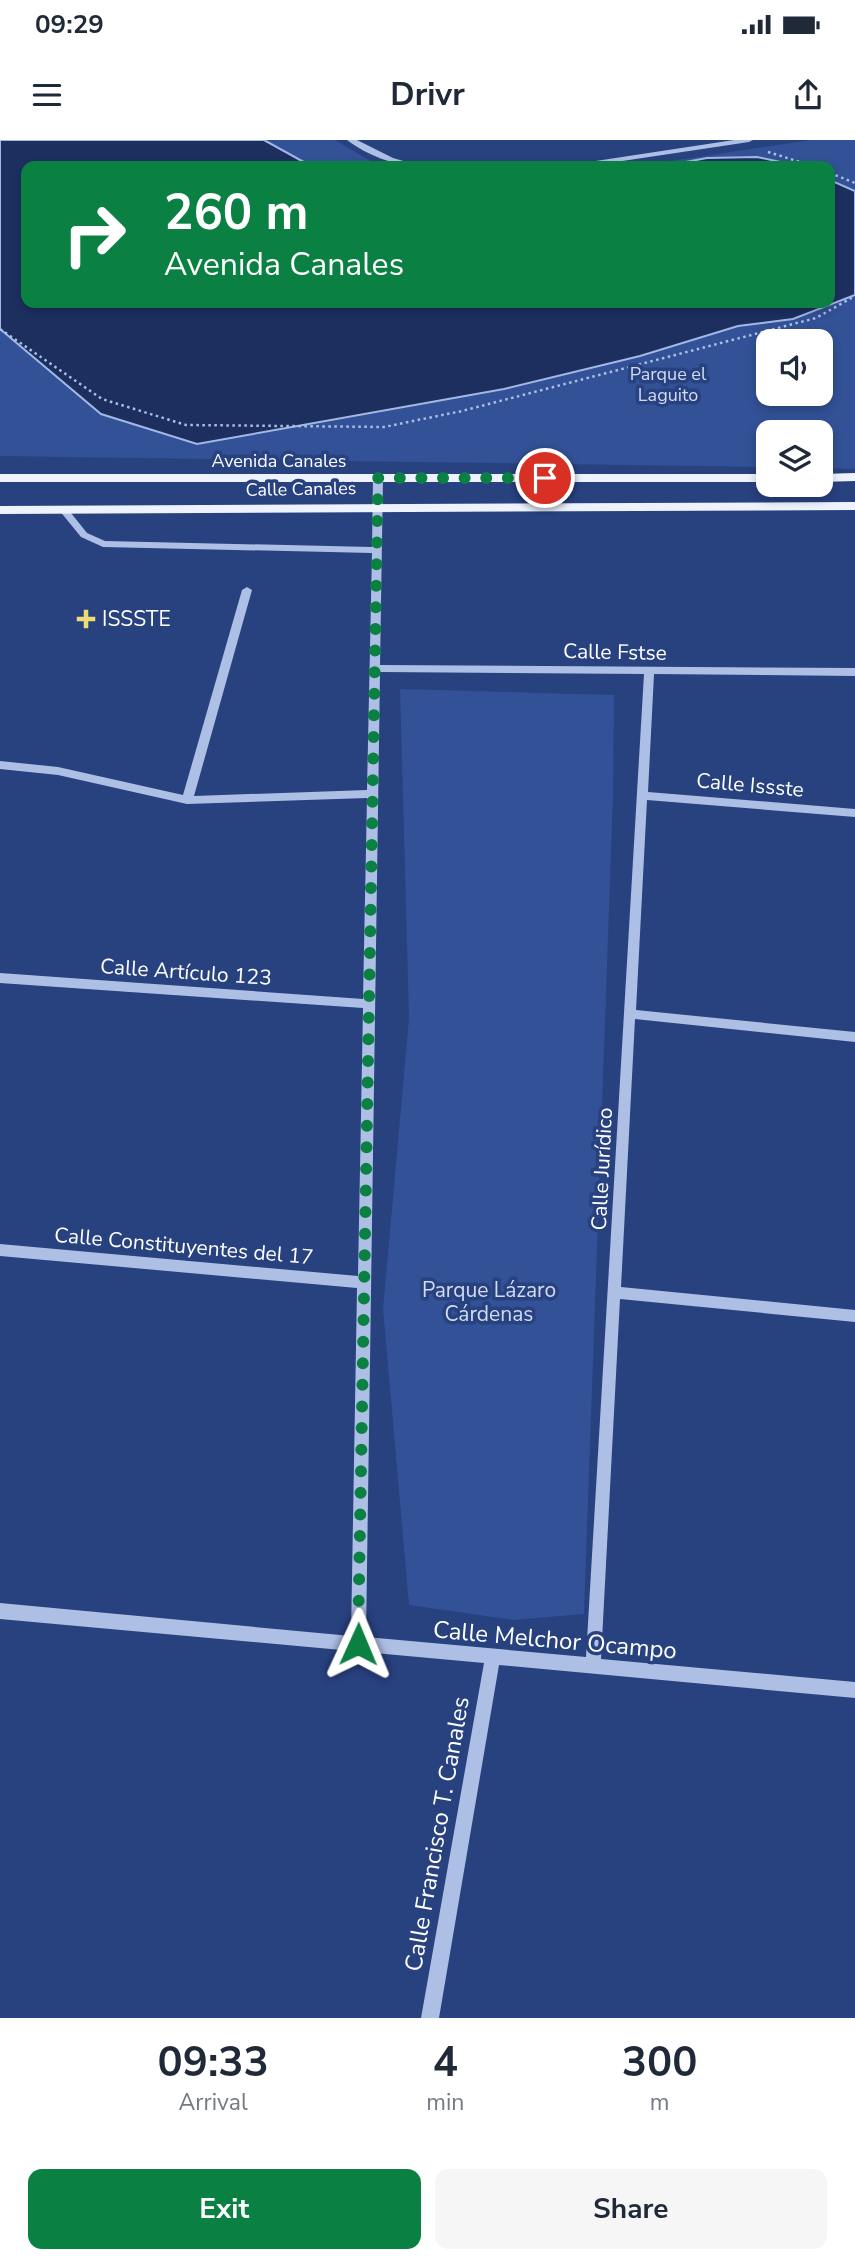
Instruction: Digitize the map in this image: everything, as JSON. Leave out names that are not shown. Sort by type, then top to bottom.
[{"type":"main road","points":[[833,478],[855,477]]},
{"type":"main road","name":"Avenida Canales","points":[[0,478],[756,478]]},
{"type":"main road","name":"Calle Canales","points":[[0,510],[377,506],[855,506]]},
{"type":"street","points":[[351,140],[395,161]]},
{"type":"street","points":[[610,161],[749,140]]},
{"type":"street","points":[[358,1644],[378,478]]},
{"type":"street","points":[[64,510],[84,535],[103,544],[377,550]]},
{"type":"street","points":[[187,800],[247,590]]},
{"type":"street","name":"Calle Fstse","points":[[375,668],[855,672]]},
{"type":"street","name":"Calle Jurídico","points":[[593,1667],[649,672]]},
{"type":"street","points":[[0,765],[58,771],[187,800],[373,794]]},
{"type":"street","name":"Calle Issste","points":[[642,796],[855,813]]},
{"type":"street","name":"Calle Artículo 123","points":[[0,978],[369,1004]]},
{"type":"street","points":[[630,1014],[855,1037]]},
{"type":"street","name":"Calle Constituyentes del 17","points":[[0,1250],[364,1283]]},
{"type":"street","points":[[614,1292],[855,1316]]},
{"type":"street","name":"Calle Melchor Ocampo","points":[[0,1611],[855,1690]]},
{"type":"street","name":"Calle Francisco T. Canales","points":[[430,2018],[493,1658]]},
{"type":"path","points":[[737,142],[797,161]]},
{"type":"path","points":[[835,175],[855,183]]},
{"type":"path","points":[[835,307],[855,296]]},
{"type":"path","points":[[0,330],[102,399],[186,425],[384,426],[462,411],[816,318],[834,308]]},
{"type":"green space","name":"Parque el Laguito","points":[[0,140],[335,140],[371,161],[21,161],[21,308],[835,308],[835,161],[670,161],[811,140],[855,140],[855,469],[833,468],[833,420],[756,420],[756,467],[0,456]]},
{"type":"green space","name":"Parque Lázaro Cárdenas","points":[[400,689],[614,695],[613,797],[584,1614],[513,1620],[409,1605],[383,1309],[409,1018]]},
{"type":"shaded area","points":[[0,140],[264,140],[302,161],[21,161],[21,308],[821,308],[793,319],[738,326],[640,356],[504,389],[197,444],[101,414],[0,329]]},
{"type":"shaded area","points":[[757,157],[776,161],[691,161]]},
{"type":"shaded area","points":[[835,182],[855,191],[855,295],[835,303]]},
{"type":"place","name":"ISSSTE","points":[[86,619]]},
{"type":"route","points":[[358,1644],[378,478],[545,478]]}]
